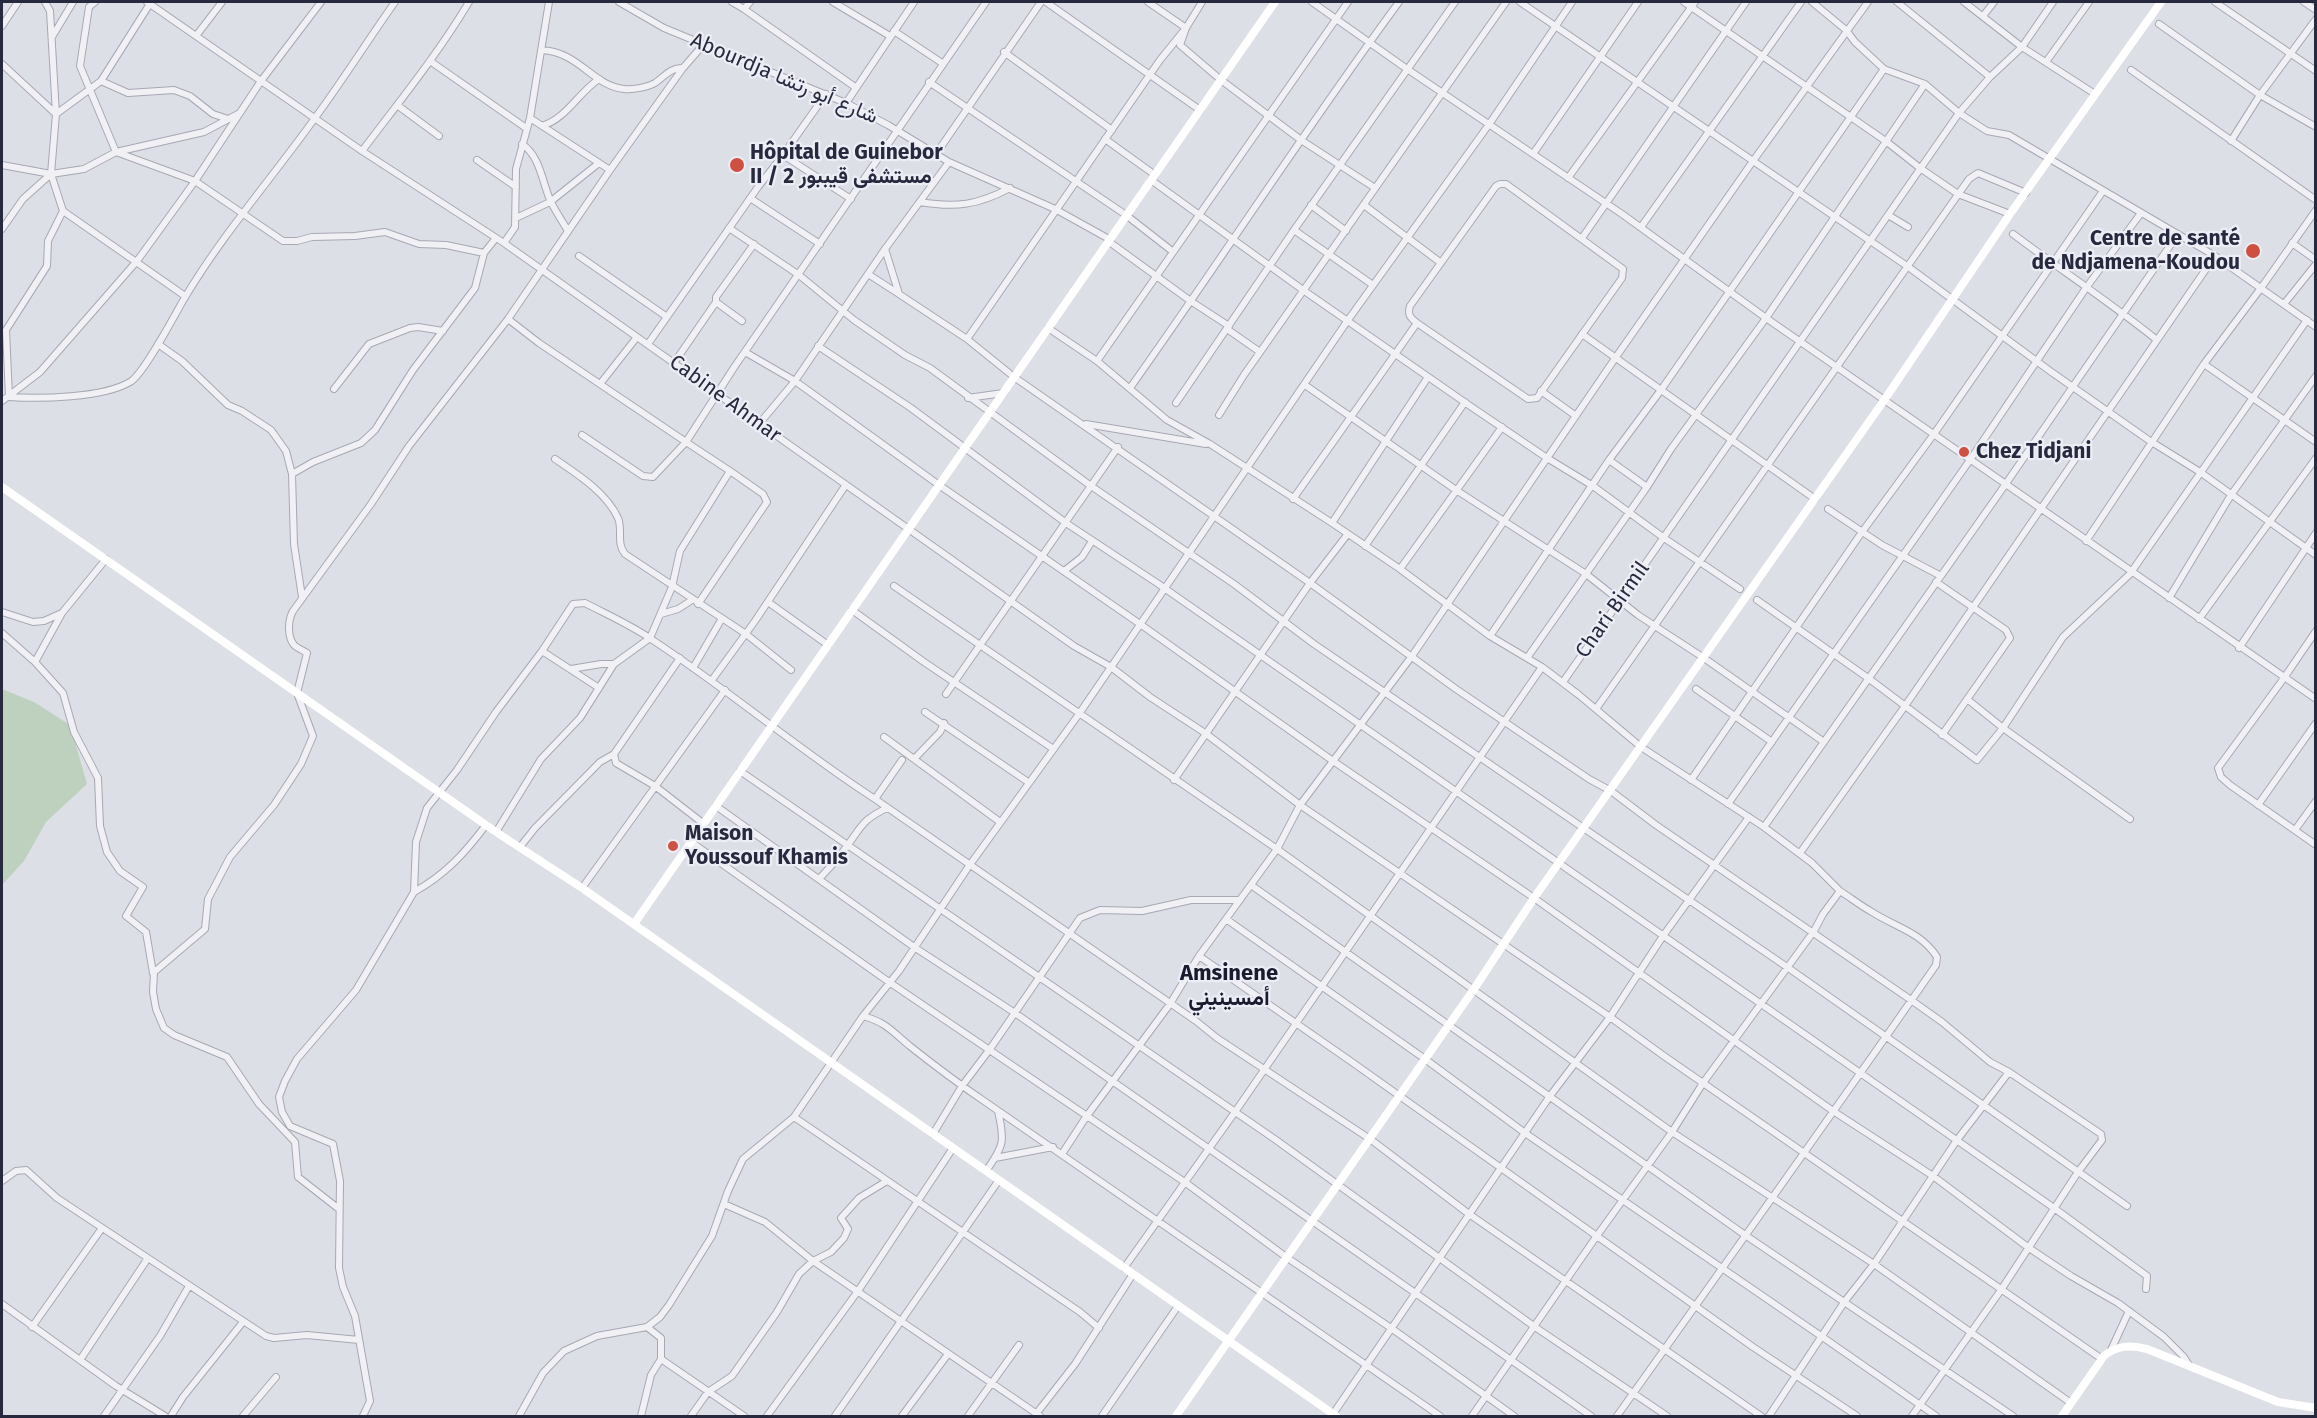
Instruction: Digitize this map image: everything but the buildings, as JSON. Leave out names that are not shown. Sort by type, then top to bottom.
[{"type":"street","points":[[2,26],[18,2]]},
{"type":"street","points":[[45,2],[50,11],[56,114],[51,174],[63,211],[185,296]]},
{"type":"street","points":[[51,37],[73,2]]},
{"type":"street","points":[[95,2],[89,7],[80,66],[116,152],[195,181],[283,241],[297,242],[312,237],[355,236],[386,232],[420,244],[446,245],[484,254]]},
{"type":"street","points":[[56,114],[91,91],[101,81],[150,2]]},
{"type":"street","name":"Cabine Ahmar","points":[[150,2],[362,151],[504,243],[845,486],[909,528],[1074,646],[1111,667],[1150,697],[1205,733],[1300,806],[1503,943],[2102,1359]]},
{"type":"street","points":[[196,36],[222,2]]},
{"type":"street","points":[[2,401],[40,372],[137,261],[195,181],[261,81],[321,2]]},
{"type":"street","points":[[9,397],[89,394],[133,381],[158,344],[185,296],[315,118],[395,2]]},
{"type":"street","points":[[362,151],[430,61],[469,2]]},
{"type":"street","points":[[504,243],[513,232],[516,218],[516,169],[530,118],[549,2]]},
{"type":"street","name":"Abourdja شارع أبو رتشا","points":[[619,2],[664,28],[846,103],[949,162],[1055,209],[1109,240],[1260,352]]},
{"type":"street","points":[[631,8],[636,2]]},
{"type":"street","points":[[732,2],[855,87]]},
{"type":"street","points":[[744,9],[750,2]]},
{"type":"street","points":[[833,2],[942,63]]},
{"type":"street","points":[[846,103],[914,2]]},
{"type":"street","points":[[582,435],[643,476],[653,477],[664,469],[686,442],[929,82],[986,2]]},
{"type":"street","points":[[936,154],[1004,52],[1041,2]]},
{"type":"street","points":[[1046,2],[1200,110]]},
{"type":"street","points":[[1148,2],[1186,28]]},
{"type":"street","points":[[967,339],[1055,209],[1186,28],[1202,2]]},
{"type":"street","points":[[633,924],[1275,2]]},
{"type":"street","points":[[1312,2],[1641,227],[1766,318],[2239,648],[2316,699]]},
{"type":"street","points":[[1097,361],[1197,214],[1348,2]]},
{"type":"street","points":[[1130,388],[1399,2]]},
{"type":"street","points":[[1176,403],[1311,205],[1455,2]]},
{"type":"street","points":[[1219,415],[1260,352],[1506,2]]},
{"type":"street","points":[[1520,2],[1907,266],[2036,361],[2150,441],[2200,472],[2316,555]]},
{"type":"street","points":[[1047,755],[1079,714],[1348,320],[1490,123],[1572,2]]},
{"type":"street","points":[[1533,154],[1638,2]]},
{"type":"street","points":[[1684,2],[1693,4],[1761,56],[1887,142],[1958,194],[2010,214]]},
{"type":"street","points":[[1582,238],[1746,2]]},
{"type":"street","points":[[1641,227],[1801,2]]},
{"type":"street","points":[[1812,2],[1846,30],[1855,42],[1884,69],[1924,84],[1959,113],[1987,131],[2009,135],[2216,256],[2316,327]]},
{"type":"street","points":[[1062,1154],[1086,1117],[1170,1004],[1198,956],[1277,849],[1300,806],[1412,656],[1616,357],[1868,2]]},
{"type":"street","points":[[1897,2],[1990,77]]},
{"type":"street","points":[[1964,2],[2022,47],[2095,94]]},
{"type":"street","points":[[1983,16],[1994,2]]},
{"type":"street","name":"Chari Birmil","points":[[1563,682],[1959,113],[1990,77],[2022,47],[2053,2]]},
{"type":"street","points":[[2046,62],[2089,2]]},
{"type":"street","points":[[1176,1416],[1474,990],[1534,898],[1885,399],[2010,214],[2161,2]]},
{"type":"street","points":[[2215,2],[2316,71]]},
{"type":"street","points":[[2304,2],[2316,10]]},
{"type":"street","points":[[1568,178],[1693,4]]},
{"type":"street","points":[[2231,141],[2260,95],[2316,19]]},
{"type":"street","points":[[2159,24],[2260,95],[2315,125]]},
{"type":"street","points":[[1186,28],[1180,45],[1221,80],[1301,140],[1375,188]]},
{"type":"street","points":[[153,973],[205,929],[207,899],[230,857],[274,806],[300,764],[313,736],[297,693],[308,653],[294,645],[289,629],[290,618],[302,597],[371,504],[409,446],[508,319],[610,170],[683,68],[704,44]]},
{"type":"street","points":[[542,50],[555,50],[567,55],[599,79],[614,87],[631,89],[653,84],[674,69],[683,68]]},
{"type":"street","points":[[1004,52],[1112,129]]},
{"type":"street","points":[[430,61],[526,128]]},
{"type":"street","points":[[2,64],[56,114]]},
{"type":"street","points":[[1490,636],[1609,460],[1661,390],[1884,69]]},
{"type":"street","points":[[2131,70],[2316,200]]},
{"type":"street","points":[[542,126],[559,119],[587,87],[599,79]]},
{"type":"street","points":[[101,81],[128,93],[174,90],[190,96],[213,114],[228,119]]},
{"type":"street","points":[[929,82],[1126,215],[1172,251]]},
{"type":"street","points":[[1527,658],[1671,449],[1766,318],[1924,84]]},
{"type":"street","points":[[648,344],[826,94]]},
{"type":"street","points":[[397,105],[439,136]]},
{"type":"street","points":[[2,165],[51,174],[84,169],[116,152],[204,132],[238,114]]},
{"type":"street","points":[[530,118],[610,170]]},
{"type":"street","points":[[1105,139],[1197,214],[1269,266],[1547,458],[1593,486],[1664,538],[1740,589]]},
{"type":"street","points":[[522,144],[530,151],[537,163],[550,202],[568,231]]},
{"type":"street","points":[[783,155],[851,199]]},
{"type":"street","points":[[477,160],[516,187]]},
{"type":"street","points":[[759,424],[795,381],[842,310],[949,162]]},
{"type":"street","points":[[516,218],[550,202],[599,163]]},
{"type":"street","points":[[1596,709],[1969,178],[1978,173],[2026,193]]},
{"type":"street","points":[[2,229],[23,199],[51,174]]},
{"type":"street","points":[[1506,184],[1623,269],[1623,278],[1537,398],[1528,399],[1410,317],[1408,311],[1410,306],[1441,262],[1496,186],[1506,184]]},
{"type":"street","points":[[920,202],[958,206],[981,201],[1010,188]]},
{"type":"street","points":[[1691,780],[1862,532],[1934,434],[2103,191]]},
{"type":"street","points":[[750,198],[820,244]]},
{"type":"street","points":[[1311,205],[1346,231]]},
{"type":"street","points":[[1364,205],[1441,262]]},
{"type":"street","points":[[2086,541],[2150,441],[2316,210]]},
{"type":"street","points":[[9,397],[6,330],[47,266],[48,242],[63,211]]},
{"type":"street","points":[[1728,804],[1970,460],[2086,288],[2141,213]]},
{"type":"street","points":[[1888,214],[1908,227]]},
{"type":"street","points":[[729,228],[799,275],[842,310],[905,355],[930,369],[1284,623],[1787,967],[2127,1206]]},
{"type":"street","points":[[1294,230],[1373,285]]},
{"type":"street","points":[[2013,234],[2086,288],[2123,312],[2157,340]]},
{"type":"street","points":[[1764,826],[2005,485],[2178,234]]},
{"type":"street","points":[[292,474],[313,462],[362,443],[375,430],[413,370],[475,288],[484,254],[496,238]]},
{"type":"street","points":[[2284,304],[2316,262],[2292,243]]},
{"type":"street","points":[[674,363],[716,302],[716,297],[754,244]]},
{"type":"street","points":[[885,249],[899,294]]},
{"type":"street","points":[[579,256],[667,317]]},
{"type":"street","points":[[1800,853],[1905,706],[2216,256]]},
{"type":"street","points":[[868,274],[967,339],[1014,377],[1118,447],[1151,474],[1310,583],[1504,722],[1589,779],[1611,791],[1814,931],[1942,1022],[1989,1062],[2009,1072],[2101,1134],[2102,1140],[2078,1172],[2001,1290],[1912,1416]]},
{"type":"street","points":[[716,302],[742,321]]},
{"type":"street","points":[[508,319],[539,343],[763,494],[767,502],[695,602],[661,614]]},
{"type":"street","points":[[1757,600],[1868,678],[1977,759],[2003,729],[2063,637],[2131,573],[2307,320]]},
{"type":"street","points":[[1293,500],[1417,323]]},
{"type":"street","points":[[334,389],[369,344],[410,328],[442,331]]},
{"type":"street","points":[[1048,328],[1097,361],[1167,420],[1248,468],[1293,500],[1400,568],[1490,636],[1542,667],[1641,747],[1764,826],[1800,853],[1840,891],[1873,913],[1914,933],[1932,949],[1937,957],[1936,965],[1887,1037],[1617,1416]]},
{"type":"street","points":[[1582,334],[1815,499]]},
{"type":"street","points":[[600,384],[637,337]]},
{"type":"street","points":[[158,344],[182,362],[228,405],[242,411],[271,430],[286,451],[292,474],[294,544],[302,597]]},
{"type":"street","points":[[818,345],[911,408],[1066,523],[1560,862],[2054,1208],[2147,1276],[2146,1289]]},
{"type":"street","points":[[745,352],[795,381],[1235,693],[1735,1039],[1833,1111],[1933,1176],[2029,1248],[2129,1311],[2164,1337],[2183,1356],[2189,1366]]},
{"type":"street","points":[[2204,364],[2316,442]]},
{"type":"street","points":[[2169,598],[2231,495],[2316,376]]},
{"type":"street","points":[[1332,524],[1428,377]]},
{"type":"street","points":[[1305,385],[1456,490],[1586,574],[1655,627],[1704,658],[1824,742]]},
{"type":"street","points":[[1541,391],[1576,416]]},
{"type":"street","points":[[968,398],[1003,393]]},
{"type":"street","points":[[1365,546],[1465,402]]},
{"type":"street","points":[[1079,422],[1095,427],[1210,444]]},
{"type":"street","points":[[1400,568],[1502,427]]},
{"type":"street","points":[[946,694],[1118,447]]},
{"type":"street","points":[[2199,619],[2316,458]]},
{"type":"street","points":[[555,459],[584,479],[616,514],[619,520],[619,541],[622,552],[746,634],[791,670]]},
{"type":"street","points":[[1609,460],[1647,487]]},
{"type":"street","points":[[496,832],[541,759],[580,718],[614,664],[650,638],[672,587],[680,551],[730,471]]},
{"type":"street","points":[[2,486],[496,832],[582,888],[1334,1415],[1550,1095],[1610,1017],[1713,863],[1749,817]]},
{"type":"street","points":[[712,680],[768,602],[845,486]]},
{"type":"street","points":[[1828,509],[1862,532],[1941,576]]},
{"type":"street","points":[[2239,648],[2316,533]]},
{"type":"street","points":[[1174,780],[1310,583],[1347,535]]},
{"type":"street","points":[[1064,571],[1082,557],[1092,541]]},
{"type":"street","points":[[35,662],[62,613],[106,559]]},
{"type":"street","points":[[1936,582],[2006,630],[2010,638],[1942,735]]},
{"type":"street","points":[[894,586],[1277,849],[1672,1131],[1874,1264],[2071,1404]]},
{"type":"street","points":[[768,602],[828,645]]},
{"type":"street","points":[[363,1416],[370,1401],[355,1317],[343,1287],[339,1268],[340,1181],[333,1144],[290,1126],[282,1112],[279,1096],[297,1059],[356,990],[414,892],[416,842],[427,808],[542,651],[573,604],[580,603],[585,603],[650,638],[712,680],[831,771],[875,799],[1217,1038],[1370,1139],[1469,1214],[1761,1416]]},
{"type":"street","points":[[852,610],[955,683],[1053,748]]},
{"type":"street","points":[[2,612],[33,622],[44,621],[62,613]]},
{"type":"street","points":[[693,668],[721,620]]},
{"type":"street","points":[[2316,631],[2218,768],[2218,773],[2225,781],[2316,845]]},
{"type":"street","points":[[2,633],[35,662],[63,693],[74,732],[97,775],[100,826],[107,852],[120,871],[143,887],[126,916],[146,932],[156,1010],[164,1028],[174,1035],[227,1057],[259,1104],[296,1142],[298,1177],[339,1209]]},
{"type":"street","points":[[542,651],[599,688]]},
{"type":"street","points":[[520,847],[535,828],[600,762],[614,754],[680,658]]},
{"type":"street","points":[[571,669],[614,664]]},
{"type":"street","points":[[1124,1268],[1235,1112],[1542,667]]},
{"type":"street","points":[[1696,689],[1772,742]]},
{"type":"street","points":[[582,888],[655,786],[678,758],[724,690]]},
{"type":"street","points":[[1967,699],[2003,729],[2130,819]]},
{"type":"street","points":[[925,712],[1028,782]]},
{"type":"street","points":[[519,1416],[543,1374],[564,1351],[597,1336],[647,1327],[660,1317],[693,1269],[712,1236],[743,1159],[794,1117],[1047,755],[1079,714]]},
{"type":"street","points":[[914,759],[940,732],[944,723]]},
{"type":"street","points":[[2258,805],[2316,723]]},
{"type":"street","points":[[884,737],[1000,822]]},
{"type":"street","points":[[614,754],[616,763],[655,786],[704,824]]},
{"type":"street","points":[[875,799],[902,760]]},
{"type":"street","points":[[740,771],[1235,1112],[1535,1327],[1667,1416]]},
{"type":"street","points":[[2295,830],[2316,801]]},
{"type":"street","points":[[716,806],[914,947],[1015,1013],[1591,1416]]},
{"type":"street","points":[[819,879],[848,845],[858,827],[874,814],[887,808]]},
{"type":"street","points":[[414,892],[451,867],[486,825]]},
{"type":"street","points":[[691,842],[889,982],[1185,1183],[1286,1257],[1391,1328],[1514,1416]]},
{"type":"street","points":[[1251,885],[1745,1235],[2013,1416]]},
{"type":"street","points":[[1472,1416],[1648,1166],[1703,1083],[1814,931],[1840,891]]},
{"type":"street","points":[[933,1134],[962,1086],[1080,918],[1101,910],[1142,911],[1191,900],[1240,900]]},
{"type":"street","points":[[1226,919],[1622,1201],[1936,1416]]},
{"type":"street","points":[[1198,956],[1400,1096],[1696,1308],[1795,1377],[1857,1416]]},
{"type":"street","points":[[863,1016],[881,1021],[910,1047],[962,1086],[1160,1219],[1262,1294],[1440,1416]]},
{"type":"street","points":[[1769,1416],[1821,1336],[1874,1264],[1957,1140],[2009,1072]]},
{"type":"street","points":[[986,1171],[995,1158],[1004,1135],[998,1110]]},
{"type":"street","points":[[794,1117],[1080,1312],[1099,1328]]},
{"type":"street","points":[[995,1158],[1053,1147]]},
{"type":"street","points":[[767,1416],[858,1290],[953,1148]]},
{"type":"street","points":[[2,1181],[16,1171],[26,1170],[57,1198],[266,1336],[274,1338],[307,1335],[359,1340]]},
{"type":"street","points":[[835,1416],[999,1180]]},
{"type":"street","points":[[691,1416],[708,1392],[732,1376],[777,1312],[799,1275],[813,1261],[831,1252],[844,1238],[848,1229],[841,1218],[860,1198],[887,1181]]},
{"type":"street","points":[[724,1204],[765,1222],[813,1261],[1038,1415],[1075,1364],[1133,1274]]},
{"type":"street","points":[[32,1327],[102,1228]]},
{"type":"street","points":[[80,1360],[148,1258]]},
{"type":"street","points":[[104,1416],[160,1336],[189,1286]]},
{"type":"street","points":[[2,1304],[122,1389],[165,1416]]},
{"type":"street","points":[[1102,1416],[1178,1306]]},
{"type":"street","points":[[2062,1416],[2102,1359],[2111,1350],[2129,1311]]},
{"type":"street","points":[[171,1416],[183,1397],[243,1322]]},
{"type":"street","points":[[647,1327],[662,1338],[661,1359],[651,1375],[642,1414],[649,1416]]},
{"type":"street","points":[[968,1416],[1019,1345]]},
{"type":"street","points":[[2111,1350],[2134,1346],[2147,1349],[2277,1402],[2316,1408]]},
{"type":"street","points":[[902,1416],[948,1354]]},
{"type":"street","points":[[661,1359],[742,1416]]},
{"type":"street","points":[[243,1416],[276,1377]]},
{"type":"green space","points":[[2,689],[34,702],[70,725],[87,784],[46,822],[24,861],[2,885]]},
{"type":"place","name":"Hôpital de Guinebor II / مستشفى قيببور 2","points":[[737,165]]},
{"type":"place","name":"Centre de santé de Ndjamena-Koudou","points":[[2253,251]]},
{"type":"place","name":"Chez Tidjani","points":[[1964,452]]},
{"type":"place","name":"Maison Youssouf Khamis","points":[[673,846]]},
{"type":"district","name":"Amsinene أمسينيني","points":[[1229,986]]}]
